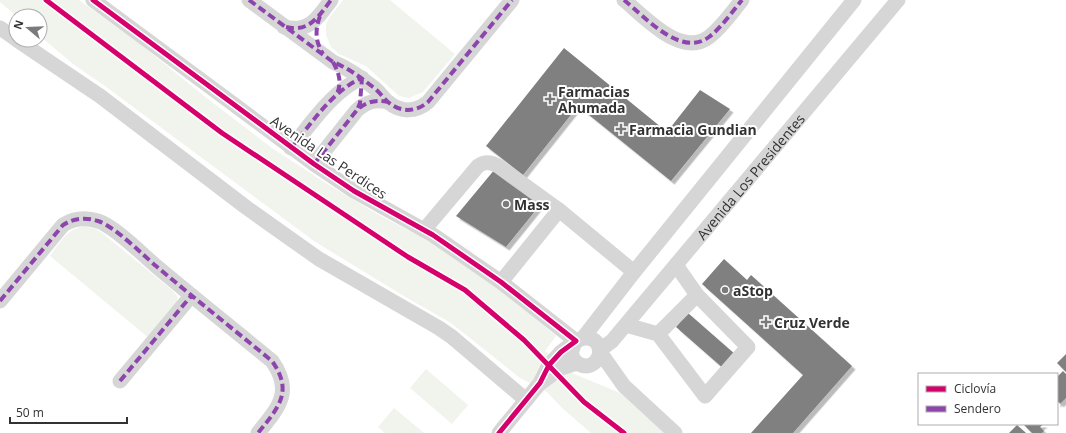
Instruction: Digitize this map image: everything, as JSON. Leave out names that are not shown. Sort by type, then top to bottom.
[{"type":"street","name":"Avenida Las Perdices","points":[[93,0],[291,148],[354,191],[433,235],[501,282],[579,340]]},
{"type":"street","points":[[249,0],[328,59],[362,78],[377,90],[388,102],[405,111],[415,110],[428,102],[512,0]]},
{"type":"street","points":[[332,0],[320,16],[316,25],[316,38],[319,49],[338,72],[340,83],[336,94]]},
{"type":"street","points":[[624,0],[667,35],[682,42],[694,43],[709,37],[719,28],[742,0]]},
{"type":"street","name":"Avenida Los Presidentes","points":[[499,433],[540,383],[549,365],[561,352],[579,340],[854,0]]},
{"type":"street","name":"Avenida Los Presidentes","points":[[600,351],[612,341],[626,325],[897,0]]},
{"type":"street","points":[[284,27],[297,29],[302,28],[308,26],[320,16]]},
{"type":"street","points":[[29,48],[100,96],[247,208],[319,259],[426,320],[452,337],[526,400]]},
{"type":"street","points":[[291,148],[336,94],[353,82],[362,78]]},
{"type":"street","points":[[357,110],[360,103],[362,78]]},
{"type":"street","points":[[314,164],[357,110],[363,105],[374,101],[388,102]]},
{"type":"street","points":[[424,230],[478,166],[484,163],[492,163],[559,210],[634,272]]},
{"type":"street","points":[[501,282],[559,210]]},
{"type":"street","points":[[0,301],[63,225],[81,218],[99,221],[108,226],[191,296],[272,361],[279,370],[283,385],[279,406],[258,433]]},
{"type":"street","points":[[626,325],[658,334],[706,396],[748,347],[697,295],[676,264]]},
{"type":"street","points":[[658,334],[697,295]]},
{"type":"street","points":[[120,381],[191,296]]},
{"type":"street","points":[[624,386],[573,358],[571,352],[579,340],[588,338],[594,340],[624,386],[675,433]]},
{"type":"street","points":[[583,364],[595,363],[600,351]]},
{"type":"street","name":"Avenida Los Presidentes","points":[[540,383],[561,368],[583,364]]},
{"type":"shaded area","points":[[0,0],[79,0],[139,43],[204,96],[272,148],[324,182],[379,215],[429,241],[485,277],[556,336],[545,351],[572,373],[620,393],[664,433],[591,433],[562,408],[547,392],[520,378],[451,323],[314,241],[105,86],[73,64],[48,43],[48,8],[8,9],[0,2]]},
{"type":"shaded area","points":[[343,0],[390,0],[455,54],[423,92],[409,98],[399,96],[366,66],[339,54],[331,47],[326,35],[326,25],[329,18]]},
{"type":"shaded area","points":[[85,226],[96,229],[102,233],[172,290],[177,296],[178,303],[150,339],[50,256],[64,237],[73,230]]},
{"type":"shaded area","points":[[426,369],[468,405],[452,424],[410,388]]},
{"type":"shaded area","points":[[394,408],[424,433],[385,433],[378,427]]},
{"type":"building","points":[[564,48],[667,132],[700,90],[730,109],[671,181],[578,106],[523,175],[486,146]]},
{"type":"building","points":[[495,169],[540,205],[506,247],[456,216]]},
{"type":"building","points":[[724,259],[747,280],[751,275],[852,366],[793,433],[751,433],[803,375],[702,284]]},
{"type":"building","points":[[688,313],[736,355],[724,369],[676,327]]},
{"type":"building","points":[[1066,354],[1066,372],[1057,363]]},
{"type":"building","points":[[1063,371],[1066,374],[1066,398],[1060,404],[1059,402],[1058,403],[1058,376]]},
{"type":"building","points":[[1017,425],[1026,433],[1009,433]]},
{"type":"building","points":[[1024,425],[1043,425],[1040,427],[1044,431],[1042,433],[1032,433]]},
{"type":"marked path","points":[[249,0],[333,62],[349,70],[363,80],[393,106],[408,110],[419,108],[428,102],[512,0]]},
{"type":"marked path","points":[[286,27],[301,28],[313,22],[331,0]]},
{"type":"marked path","points":[[624,0],[664,33],[675,39],[687,42],[698,42],[709,37],[723,24],[742,0]]},
{"type":"marked path","points":[[320,16],[317,26],[317,40],[323,54]]},
{"type":"marked path","points":[[333,62],[339,78],[339,90],[337,94]]},
{"type":"marked path","points":[[358,108],[360,103],[362,78]]},
{"type":"marked path","points":[[291,148],[332,99],[351,83],[362,78]]},
{"type":"marked path","points":[[314,164],[357,110],[371,102],[388,102]]},
{"type":"marked path","points":[[0,301],[63,225],[71,221],[84,219],[98,221],[105,224],[120,234],[170,278],[272,361],[279,372],[283,391],[281,399],[272,416],[258,433]]},
{"type":"marked path","points":[[120,381],[191,296]]},
{"type":"cycle path","points":[[46,0],[222,133],[408,257],[465,290],[524,340],[584,402],[624,433]]},
{"type":"cycle path","points":[[93,0],[314,164],[354,191],[433,235],[501,282],[576,341],[561,352],[549,365],[540,383],[499,433]]},
{"type":"place","name":"Farmacias Ahumada","points":[[550,99]]},
{"type":"place","name":"Farmacia Gundian","points":[[621,129]]},
{"type":"place","name":"Mass","points":[[506,204]]},
{"type":"place","name":"aStop","points":[[725,290]]},
{"type":"place","name":"Cruz Verde","points":[[766,322]]}]
